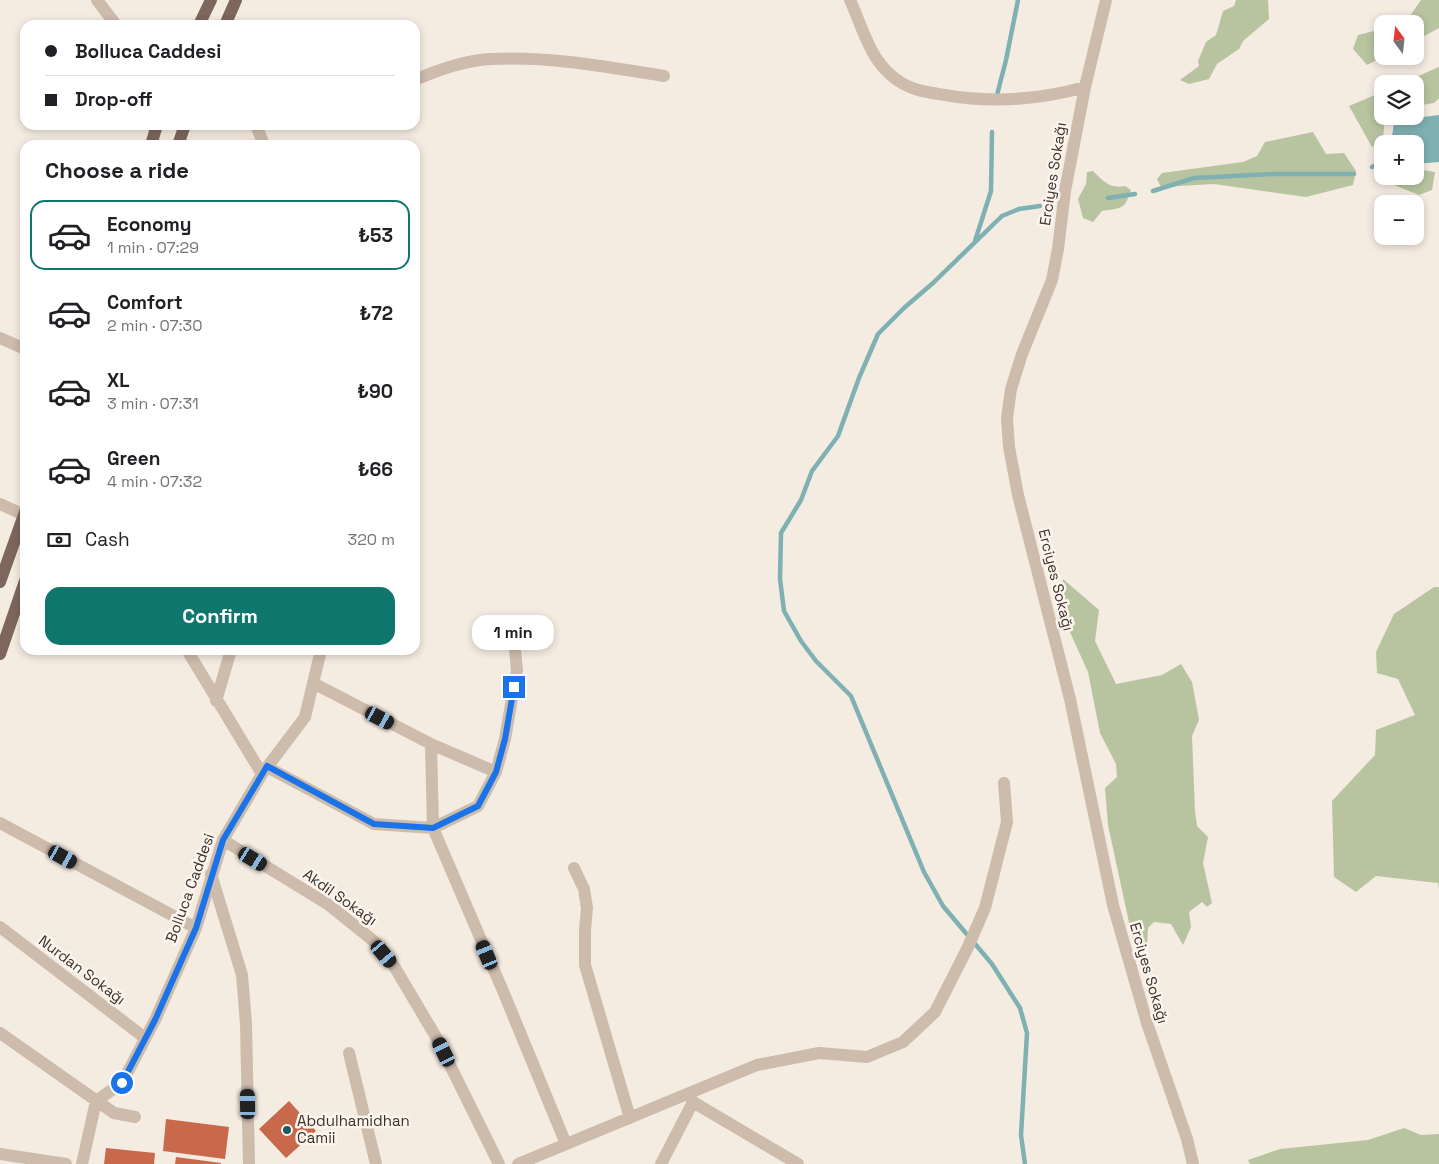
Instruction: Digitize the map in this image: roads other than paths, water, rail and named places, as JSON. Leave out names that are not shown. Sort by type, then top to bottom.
[{"type":"main road","points":[[201,20],[211,0]]},
{"type":"main road","points":[[227,20],[236,0]]},
{"type":"main road","points":[[0,582],[20,525]]},
{"type":"main road","points":[[0,654],[20,596]]},
{"type":"street","points":[[97,0],[112,20]]},
{"type":"street","points":[[850,0],[877,59],[892,76],[916,90],[958,97],[1002,101],[1058,94],[1084,86]]},
{"type":"street","name":"Erciyes Sokağı","points":[[1106,0],[1084,86],[1065,191],[1052,280],[1022,354],[1010,390],[1007,418],[1009,447],[1018,495],[1070,700],[1113,905],[1147,1024],[1187,1139],[1193,1164]]},
{"type":"street","points":[[420,78],[444,68],[491,58],[526,58],[593,65],[664,76]]},
{"type":"street","points":[[0,338],[20,347]]},
{"type":"street","points":[[0,504],[20,512]]},
{"type":"street","points":[[190,655],[216,701],[264,770],[374,824],[433,828],[478,806],[496,772],[505,739],[517,670],[515,650]]},
{"type":"street","points":[[216,701],[230,655]]},
{"type":"street","name":"Bolluca Caddesi","points":[[96,1101],[122,1083],[145,1038],[196,928],[223,840],[264,770],[305,717],[320,655]]},
{"type":"street","points":[[313,683],[431,744],[496,772]]},
{"type":"street","points":[[431,744],[433,828],[566,1144]]},
{"type":"street","points":[[518,1164],[630,1118],[691,1098],[757,1065],[819,1053],[867,1057],[903,1042],[935,1012],[975,934],[985,908],[1006,822],[1004,783]]},
{"type":"street","points":[[0,822],[196,928]]},
{"type":"street","name":"Akdil Sokağı","points":[[223,840],[329,905],[374,942],[394,966],[436,1037],[499,1164]]},
{"type":"street","points":[[574,868],[584,889],[587,908],[585,965],[630,1118]]},
{"type":"street","points":[[211,874],[242,976],[246,1024],[250,1164]]},
{"type":"street","name":"Nurdan Sokağı","points":[[0,927],[145,1038]]},
{"type":"street","points":[[0,1033],[114,1113],[135,1117]]},
{"type":"street","points":[[349,1053],[376,1164]]},
{"type":"street","points":[[661,1164],[691,1098]]},
{"type":"street","points":[[691,1098],[798,1164]]},
{"type":"street","points":[[82,1164],[96,1101]]},
{"type":"street","points":[[0,1154],[66,1164]]},
{"type":"water","points":[[1439,115],[1439,162],[1424,163],[1424,135],[1392,135],[1394,125],[1424,125],[1424,117]]},
{"type":"waterway","points":[[997,95],[1018,0]]},
{"type":"waterway","points":[[975,241],[991,191],[992,132]]},
{"type":"waterway","points":[[1153,191],[1194,178],[1274,174],[1354,174]]},
{"type":"waterway","points":[[1108,198],[1135,194]]},
{"type":"waterway","points":[[1025,1164],[1021,1135],[1027,1033],[1020,1008],[992,964],[943,906],[924,872],[851,696],[816,661],[801,641],[784,611],[780,579],[781,533],[801,500],[812,471],[838,436],[859,378],[878,334],[1002,216],[1019,209],[1040,206]]},
{"type":"place","name":"Abdulhamidhan Camii","points":[[287,1130]]}]
